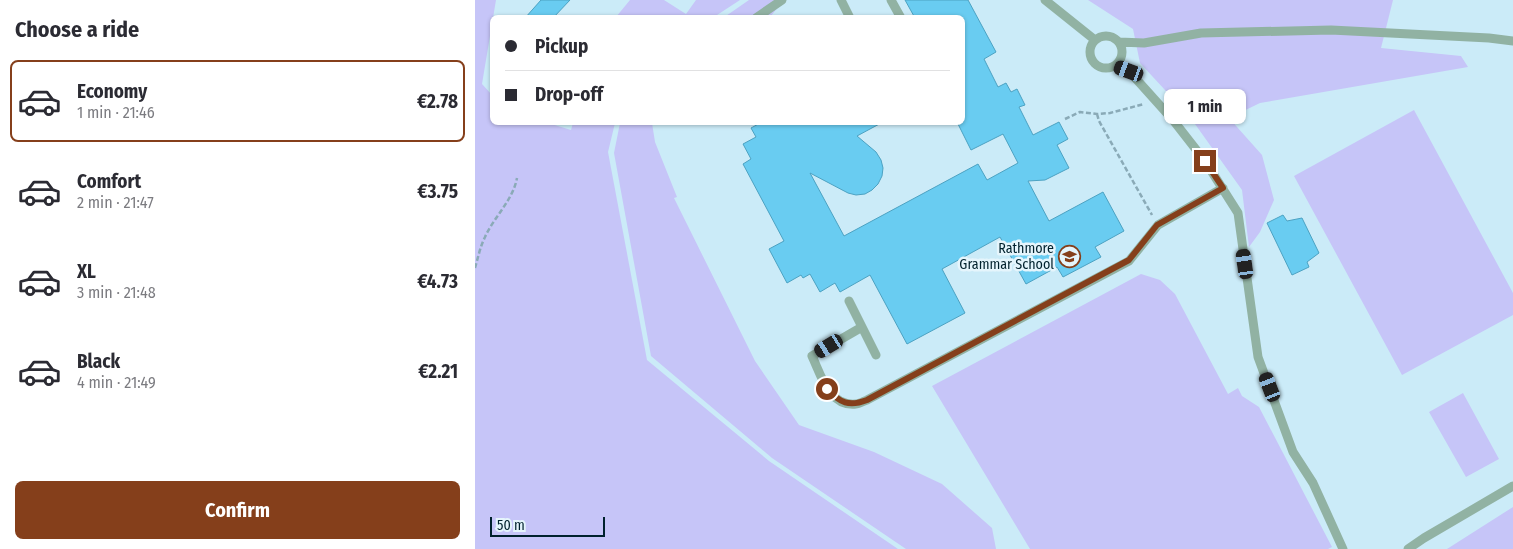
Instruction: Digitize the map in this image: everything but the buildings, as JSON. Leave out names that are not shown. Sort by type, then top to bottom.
[{"type":"lane","points":[[760,15],[782,0]]},
{"type":"lane","points":[[841,0],[848,15]]},
{"type":"lane","points":[[891,0],[899,15]]},
{"type":"lane","points":[[1045,0],[1095,40]]},
{"type":"lane","points":[[1119,42],[1144,43],[1201,33],[1331,30],[1489,38],[1513,41]]},
{"type":"lane","points":[[1105,35],[1115,38],[1119,42],[1123,52],[1115,66],[1105,69],[1095,64],[1090,50],[1095,40],[1105,35]]},
{"type":"lane","points":[[1115,66],[1129,71],[1155,100],[1205,161],[1238,213],[1258,357],[1293,452],[1313,483],[1343,549]]},
{"type":"lane","points":[[862,327],[810,352],[827,389],[838,400],[855,404],[867,400],[1129,260],[1157,225],[1223,188]]},
{"type":"lane","points":[[849,301],[876,355]]},
{"type":"lane","points":[[1408,549],[1513,486]]},
{"type":"path","points":[[1065,119],[1080,112],[1110,114],[1155,100]]},
{"type":"path","points":[[1097,114],[1099,121],[1157,225]]},
{"type":"path","points":[[475,268],[485,237],[512,194],[517,178]]},
{"type":"shaded area","points":[[475,0],[496,0],[494,15],[490,15],[490,36],[482,84],[490,93],[490,125],[555,125],[571,130],[572,125],[615,125],[608,152],[647,360],[769,461],[898,549],[475,549]]},
{"type":"shaded area","points":[[630,0],[664,0],[686,14],[696,0],[740,0],[717,15],[618,15]]},
{"type":"shaded area","points":[[749,0],[784,0],[772,15],[727,15]]},
{"type":"shaded area","points":[[1088,0],[1393,0],[1381,48],[1461,56],[1468,67],[1260,103],[1229,118],[1262,155],[1274,200],[1260,232],[1249,247],[1242,190],[1190,117],[1140,63],[1133,29]]},
{"type":"shaded area","points":[[1414,110],[1513,293],[1513,315],[1402,375],[1294,176]]},
{"type":"shaded area","points":[[620,125],[652,125],[655,142],[677,197],[674,198],[755,361],[799,425],[874,452],[942,484],[992,528],[996,549],[906,549],[772,458],[651,356],[614,153]]},
{"type":"shaded area","points":[[1141,274],[1160,280],[1175,294],[1228,394],[1238,388],[1242,396],[1259,407],[1332,547],[1328,549],[1030,549],[932,386]]},
{"type":"shaded area","points":[[1463,393],[1499,459],[1466,477],[1429,412]]},
{"type":"shaded area","points":[[1513,507],[1513,549],[1447,549]]},
{"type":"place","name":"Rathmore Grammar School","points":[[1070,256]]},
{"type":"route","points":[[827,389],[838,400],[855,404],[867,400],[1129,260],[1157,225],[1223,188],[1205,161]]}]
